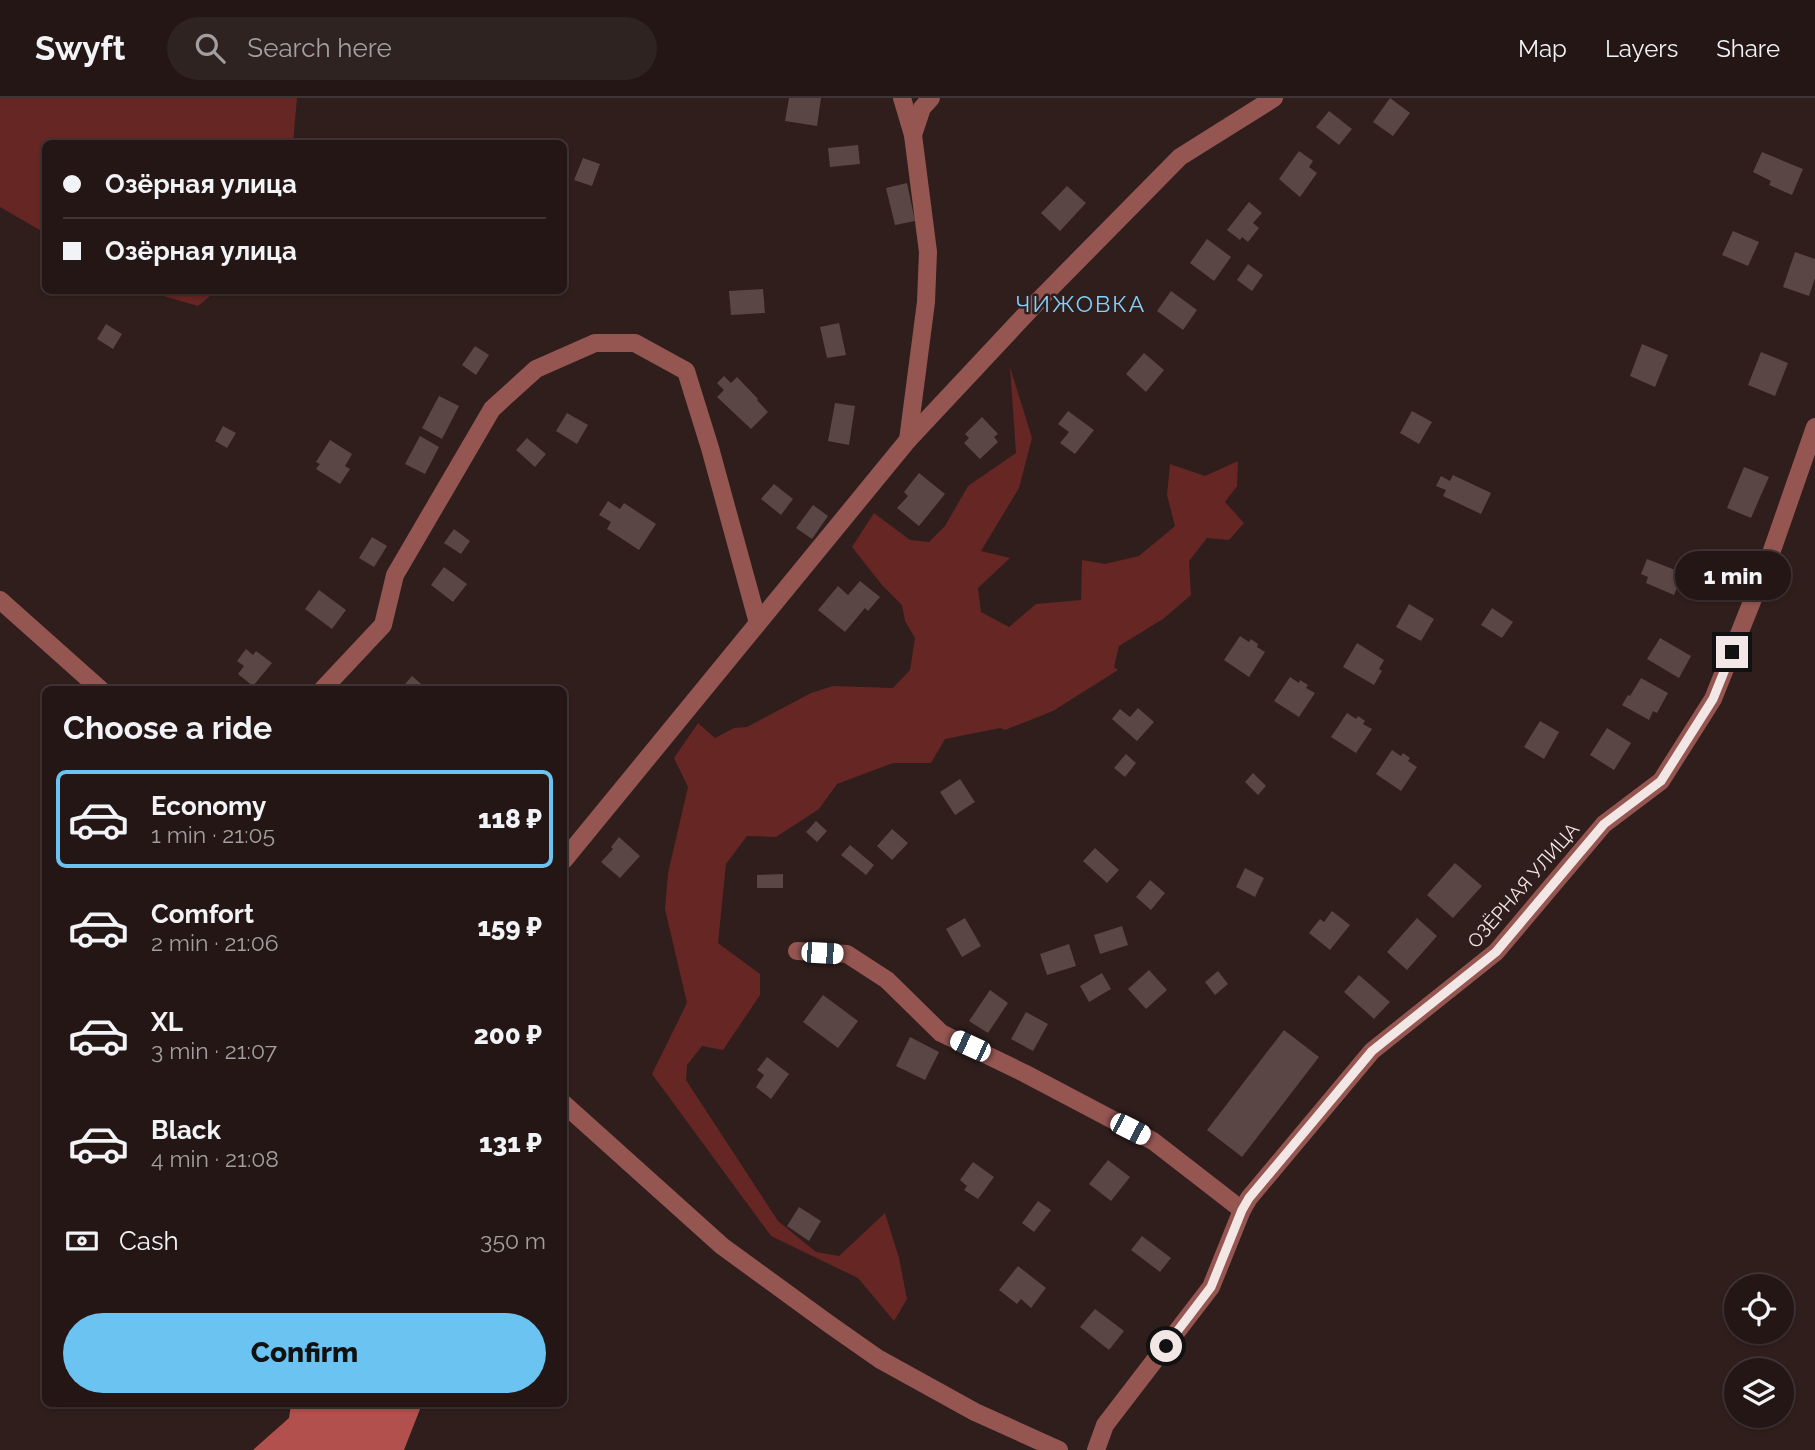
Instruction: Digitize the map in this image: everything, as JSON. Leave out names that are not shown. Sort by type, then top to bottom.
[{"type":"street","points":[[902,98],[913,135],[928,252],[926,302],[908,440]]},
{"type":"street","points":[[913,135],[922,108],[931,98]]},
{"type":"street","points":[[567,856],[908,440],[1040,299],[1180,157],[1274,98]]},
{"type":"street","points":[[325,686],[383,625],[395,575],[492,409],[536,369],[596,343],[635,343],[686,372],[710,448],[758,623]]},
{"type":"street","name":"ОЗЁРНАЯ УЛИЦА","points":[[1096,1450],[1105,1425],[1211,1287],[1249,1198],[1372,1051],[1496,952],[1604,824],[1661,781],[1713,699],[1769,559],[1815,427]]},
{"type":"street","points":[[0,600],[97,686]]},
{"type":"street","points":[[797,951],[847,954],[887,980],[941,1033],[1153,1141],[1242,1210]]},
{"type":"street","points":[[567,1107],[722,1247],[879,1359],[975,1412],[1059,1450]]},
{"type":"shaded area","points":[[0,98],[297,98],[293,140],[42,140],[42,231],[0,207]]},
{"type":"shaded area","points":[[156,294],[212,294],[198,306]]},
{"type":"shaded area","points":[[1010,367],[1032,438],[1019,488],[981,551],[1010,558],[978,588],[981,612],[1009,627],[1036,604],[1081,600],[1082,560],[1105,564],[1139,556],[1175,526],[1167,495],[1170,464],[1205,476],[1238,461],[1237,486],[1225,502],[1244,523],[1229,540],[1207,538],[1189,561],[1191,595],[1163,619],[1119,646],[1114,667],[1118,670],[1053,711],[1005,730],[1000,728],[945,739],[931,763],[893,763],[837,784],[819,809],[776,837],[747,836],[726,864],[718,943],[760,974],[760,995],[723,1050],[702,1046],[687,1065],[686,1080],[778,1221],[816,1252],[839,1256],[885,1213],[899,1258],[907,1299],[894,1321],[858,1278],[771,1236],[652,1074],[687,1003],[665,909],[668,873],[688,787],[674,758],[698,723],[715,738],[734,728],[747,727],[811,693],[833,686],[893,688],[910,670],[915,638],[905,621],[902,605],[852,547],[874,513],[910,540],[929,542],[945,526],[968,486],[1016,453]]},
{"type":"shaded area","points":[[291,1407],[421,1407],[404,1450],[253,1450],[289,1418]]},
{"type":"building","points":[[789,98],[821,98],[817,126],[785,121]]},
{"type":"building","points":[[1390,98],[1410,113],[1393,136],[1373,122]]},
{"type":"building","points":[[1329,111],[1352,129],[1339,145],[1316,127]]},
{"type":"building","points":[[858,145],[860,164],[830,167],[828,148]]},
{"type":"building","points":[[1299,151],[1313,161],[1309,167],[1317,173],[1300,197],[1279,179]]},
{"type":"building","points":[[1762,152],[1803,169],[1792,195],[1769,185],[1771,181],[1753,172]]},
{"type":"building","points":[[583,158],[600,164],[592,186],[574,180]]},
{"type":"building","points":[[907,183],[915,221],[895,225],[886,188]]},
{"type":"building","points":[[1067,186],[1086,203],[1060,231],[1041,213]]},
{"type":"building","points":[[1249,202],[1262,213],[1253,223],[1259,228],[1248,242],[1242,237],[1240,240],[1227,230]]},
{"type":"building","points":[[1733,231],[1759,242],[1748,266],[1722,255]]},
{"type":"building","points":[[1207,239],[1231,257],[1214,281],[1190,263]]},
{"type":"building","points":[[1795,252],[1815,259],[1815,278],[1809,296],[1783,287]]},
{"type":"building","points":[[1248,264],[1263,275],[1252,291],[1237,280]]},
{"type":"building","points":[[763,289],[765,313],[731,315],[729,291]]},
{"type":"building","points":[[1171,291],[1197,310],[1183,330],[1157,311]]},
{"type":"building","points":[[839,323],[846,355],[827,358],[820,327]]},
{"type":"building","points":[[106,324],[122,334],[113,349],[97,339]]},
{"type":"building","points":[[1642,344],[1668,355],[1655,387],[1630,376]]},
{"type":"building","points":[[475,346],[489,355],[476,375],[462,365]]},
{"type":"building","points":[[1761,352],[1788,363],[1775,396],[1748,385]]},
{"type":"building","points":[[1144,353],[1164,370],[1146,392],[1126,374]]},
{"type":"building","points":[[724,376],[731,383],[737,377],[768,412],[751,429],[717,397],[724,390],[717,383]]},
{"type":"building","points":[[439,396],[459,406],[442,439],[422,428]]},
{"type":"building","points":[[835,403],[855,406],[849,445],[828,441]]},
{"type":"building","points":[[1068,411],[1094,430],[1075,454],[1060,443],[1069,432],[1058,424]]},
{"type":"building","points":[[1412,411],[1432,422],[1419,444],[1400,433]]},
{"type":"building","points":[[567,413],[588,425],[577,444],[556,431]]},
{"type":"building","points":[[982,417],[998,434],[994,437],[998,442],[980,459],[964,443],[969,438],[965,434]]},
{"type":"building","points":[[223,426],[236,433],[227,448],[215,441]]},
{"type":"building","points":[[420,436],[439,447],[425,474],[405,464]]},
{"type":"building","points":[[527,438],[546,454],[535,467],[516,450]]},
{"type":"building","points":[[330,440],[352,454],[345,466],[350,469],[340,484],[316,469],[320,464],[316,462]]},
{"type":"building","points":[[1744,467],[1769,477],[1751,518],[1727,508]]},
{"type":"building","points":[[919,473],[945,494],[919,526],[897,508],[908,496],[904,492]]},
{"type":"building","points":[[1453,475],[1491,493],[1481,514],[1443,496],[1446,490],[1436,486],[1441,476],[1450,481]]},
{"type":"building","points":[[774,484],[793,499],[781,515],[761,499]]},
{"type":"building","points":[[608,501],[620,509],[624,503],[656,524],[639,550],[607,529],[611,522],[599,515]]},
{"type":"building","points":[[813,505],[828,516],[812,539],[796,528]]},
{"type":"building","points":[[454,529],[470,541],[461,554],[444,543]]},
{"type":"building","points":[[372,537],[387,546],[374,567],[359,558]]},
{"type":"building","points":[[1647,559],[1683,573],[1680,580],[1684,582],[1681,590],[1677,588],[1674,595],[1646,583],[1648,577],[1641,574]]},
{"type":"building","points":[[444,567],[467,584],[453,602],[431,585]]},
{"type":"building","points":[[860,581],[880,597],[868,611],[865,608],[845,632],[818,610],[838,586],[848,595]]},
{"type":"building","points":[[319,590],[346,610],[332,629],[305,609]]},
{"type":"building","points":[[1409,604],[1434,619],[1421,641],[1396,627]]},
{"type":"building","points":[[1492,608],[1513,622],[1502,638],[1481,625]]},
{"type":"building","points":[[1240,636],[1249,642],[1251,639],[1265,652],[1249,677],[1224,660]]},
{"type":"building","points":[[1660,638],[1691,656],[1679,678],[1647,659]]},
{"type":"building","points":[[1357,643],[1384,660],[1379,669],[1382,671],[1374,685],[1343,667]]},
{"type":"building","points":[[246,649],[253,655],[256,651],[272,663],[253,686],[238,674],[244,666],[237,661]]},
{"type":"building","points":[[412,676],[423,686],[403,686]]},
{"type":"building","points":[[1290,677],[1308,685],[1306,688],[1315,693],[1299,717],[1274,701]]},
{"type":"building","points":[[1641,678],[1668,693],[1657,713],[1653,711],[1649,720],[1622,705]]},
{"type":"building","points":[[1138,708],[1154,722],[1137,741],[1112,719],[1120,709],[1130,717]]},
{"type":"building","points":[[1347,713],[1356,719],[1358,716],[1365,721],[1363,724],[1372,729],[1356,753],[1331,737]]},
{"type":"building","points":[[1540,721],[1559,732],[1544,759],[1524,747]]},
{"type":"building","points":[[1607,728],[1631,743],[1614,770],[1590,755]]},
{"type":"building","points":[[1392,750],[1401,756],[1403,753],[1410,758],[1408,761],[1417,767],[1401,791],[1376,774]]},
{"type":"building","points":[[1126,754],[1136,763],[1125,777],[1114,768]]},
{"type":"building","points":[[1253,773],[1266,786],[1258,795],[1245,782]]},
{"type":"building","points":[[960,779],[975,802],[955,815],[940,792]]},
{"type":"building","points":[[816,821],[827,831],[817,842],[806,832]]},
{"type":"building","points":[[892,829],[908,843],[892,860],[877,846]]},
{"type":"building","points":[[619,837],[640,856],[620,878],[601,862],[613,849],[611,847]]},
{"type":"building","points":[[850,845],[874,865],[866,875],[841,855]]},
{"type":"building","points":[[1095,848],[1119,870],[1107,883],[1083,861]]},
{"type":"building","points":[[1455,863],[1482,886],[1453,918],[1427,895]]},
{"type":"building","points":[[1245,868],[1264,878],[1255,897],[1236,887]]},
{"type":"building","points":[[783,874],[783,888],[757,888],[757,875]]},
{"type":"building","points":[[1150,880],[1165,893],[1151,910],[1136,897]]},
{"type":"building","points":[[1332,911],[1350,925],[1330,950],[1309,933],[1320,919],[1324,922]]},
{"type":"building","points":[[965,918],[981,946],[962,957],[946,929]]},
{"type":"building","points":[[1417,918],[1437,936],[1407,970],[1387,952]]},
{"type":"building","points":[[1122,926],[1128,945],[1100,954],[1094,935]]},
{"type":"building","points":[[1069,944],[1076,966],[1047,975],[1040,954]]},
{"type":"building","points":[[1149,970],[1167,990],[1146,1009],[1128,989]]},
{"type":"building","points":[[1218,971],[1228,984],[1215,995],[1205,982]]},
{"type":"building","points":[[1102,973],[1111,989],[1089,1002],[1080,986]]},
{"type":"building","points":[[1359,975],[1390,1002],[1374,1019],[1344,992]]},
{"type":"building","points":[[990,990],[1008,1003],[988,1033],[969,1021]]},
{"type":"building","points":[[823,995],[858,1021],[838,1048],[803,1022]]},
{"type":"building","points":[[1026,1012],[1048,1024],[1033,1051],[1011,1039]]},
{"type":"building","points":[[1284,1030],[1319,1057],[1242,1157],[1207,1130]]},
{"type":"building","points":[[910,1037],[939,1052],[925,1080],[896,1066]]},
{"type":"building","points":[[767,1057],[789,1074],[771,1099],[756,1087],[764,1075],[757,1070]]},
{"type":"building","points":[[1108,1160],[1130,1177],[1111,1201],[1089,1184]]},
{"type":"building","points":[[973,1162],[994,1177],[978,1199],[964,1190],[967,1186],[960,1180]]},
{"type":"building","points":[[1038,1201],[1051,1210],[1034,1232],[1022,1223]]},
{"type":"building","points":[[799,1207],[821,1221],[809,1241],[787,1226]]},
{"type":"building","points":[[1142,1236],[1171,1258],[1160,1272],[1131,1250]]},
{"type":"building","points":[[1018,1266],[1046,1288],[1031,1308],[1021,1299],[1017,1304],[999,1290]]},
{"type":"building","points":[[1095,1309],[1124,1331],[1109,1350],[1080,1327]]},
{"type":"district","name":"ЧИЖОВКА","points":[[1081,304]]},
{"type":"route","points":[[1166,1346],[1211,1287],[1249,1198],[1372,1051],[1496,952],[1604,824],[1661,781],[1713,699],[1732,652]]}]
